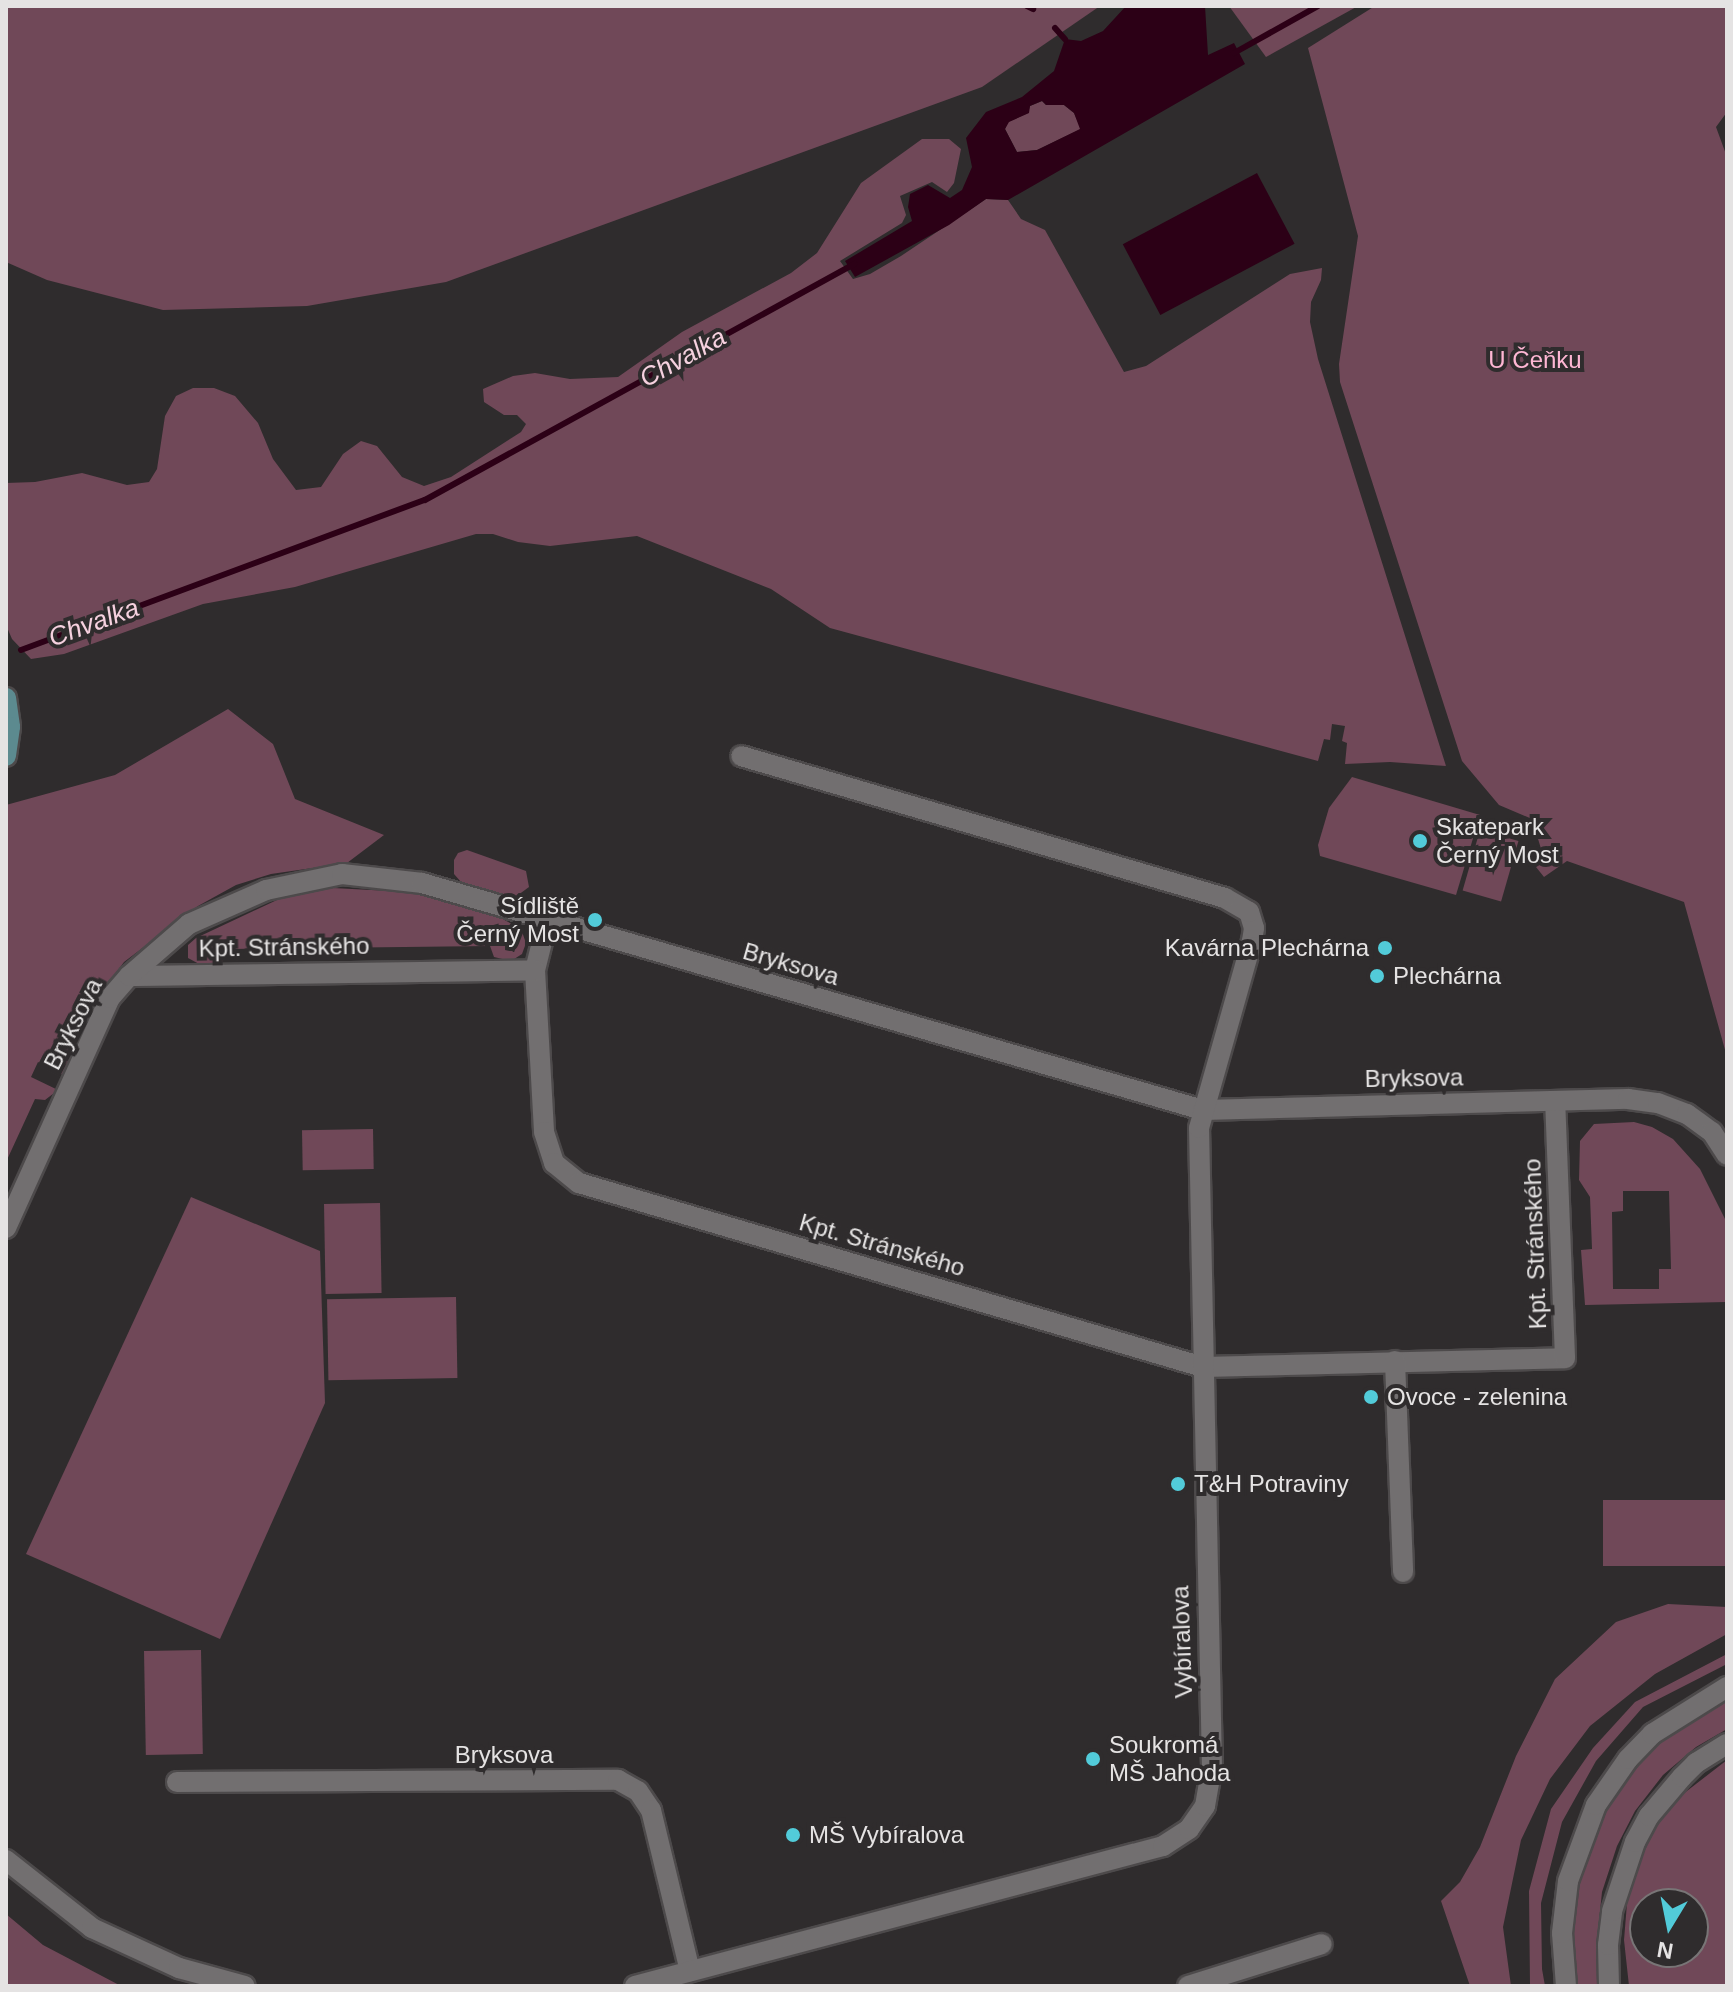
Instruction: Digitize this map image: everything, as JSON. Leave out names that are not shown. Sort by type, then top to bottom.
[{"type":"main road","points":[[6,698],[10,727],[6,756]]},
{"type":"street","name":"Vybíralova","points":[[635,1986],[1163,1846],[1189,1829],[1205,1806],[1212,1768],[1199,1155],[1203,1110],[1252,941],[1254,928],[1249,912],[1241,905],[741,756]]},
{"type":"street","name":"Bryksova","points":[[6,1228],[110,998],[129,976],[189,924],[266,890],[342,874],[422,883],[547,922],[1203,1110],[1628,1099],[1658,1103],[1687,1114],[1712,1132],[1727,1155]]},
{"type":"street","name":"Kpt. Stránského","points":[[547,922],[535,970],[544,1132],[554,1163],[579,1183],[1203,1367],[1565,1358],[1555,1101]]},
{"type":"street","name":"Kpt. Stránského","points":[[129,976],[535,970]]},
{"type":"street","points":[[1395,1361],[1403,1572]]},
{"type":"street","points":[[1566,1986],[1562,1933],[1568,1881],[1596,1805],[1628,1759],[1652,1734],[1727,1687]]},
{"type":"street","points":[[1609,1986],[1612,1911],[1635,1842],[1649,1816],[1682,1777],[1696,1763],[1727,1744]]},
{"type":"street","name":"Bryksova","points":[[177,1782],[618,1780],[638,1791],[651,1810],[690,1971]]},
{"type":"street","points":[[6,1860],[92,1928],[179,1968],[245,1986]]},
{"type":"street","points":[[1188,1986],[1322,1944]]},
{"type":"green space","points":[[6,6],[1100,6],[982,87],[446,282],[307,306],[163,310],[47,280],[6,262]]},
{"type":"green space","points":[[1229,6],[1358,6],[1266,57]]},
{"type":"green space","name":"U Čeňku","points":[[1375,6],[1727,6],[1727,112],[1716,127],[1727,157],[1727,1057],[1684,902],[1567,861],[1544,877],[1536,867],[1552,855],[1542,852],[1532,819],[1499,805],[1462,761],[1340,382],[1339,364],[1358,236],[1308,48]]},
{"type":"green space","points":[[1042,101],[1046,105],[1064,105],[1074,113],[1081,129],[1037,150],[1017,152],[1005,129],[1008,122],[1028,113],[1030,106]]},
{"type":"green space","points":[[922,139],[949,139],[961,149],[954,183],[947,192],[932,182],[900,196],[906,215],[902,223],[840,261],[853,279],[870,274],[901,256],[986,199],[1008,200],[1021,219],[1045,230],[1124,372],[1146,366],[1290,274],[1322,268],[1321,280],[1311,302],[1310,322],[1318,359],[1446,766],[1390,762],[1345,764],[1347,743],[1342,741],[1345,726],[1332,724],[1330,740],[1324,739],[1318,761],[830,628],[771,589],[637,536],[550,546],[518,542],[493,534],[476,534],[295,587],[203,604],[64,654],[31,659],[12,639],[6,625],[6,483],[35,482],[82,473],[127,485],[149,482],[157,469],[165,416],[176,396],[193,388],[214,388],[235,396],[258,423],[273,459],[296,490],[321,487],[343,454],[361,441],[377,446],[402,477],[424,486],[451,477],[521,432],[526,424],[517,415],[504,415],[484,402],[483,389],[513,376],[535,373],[570,379],[618,377],[682,332],[791,273],[817,253],[861,183]]},
{"type":"green space","points":[[228,709],[273,744],[295,799],[384,835],[347,863],[271,874],[236,885],[198,906],[124,962],[98,997],[65,1076],[38,1062],[31,1077],[58,1090],[45,1100],[35,1099],[6,1162],[6,805],[115,775]]},
{"type":"green space","name":"Skatepark Černý Most","points":[[1352,777],[1480,815],[1456,895],[1320,856],[1318,845],[1329,808]]},
{"type":"green space","points":[[1480,830],[1518,841],[1501,902],[1463,891]]},
{"type":"green space","points":[[467,850],[526,871],[529,887],[514,898],[461,882],[454,874],[454,860],[458,853]]},
{"type":"green space","points":[[333,888],[409,892],[499,917],[521,929],[526,943],[522,954],[511,961],[494,957],[490,946],[223,949],[222,965],[201,965],[188,958],[188,945],[196,938],[294,892]]},
{"type":"green space","points":[[1634,1122],[1652,1127],[1673,1139],[1700,1169],[1727,1223],[1727,1302],[1585,1305],[1581,1250],[1592,1249],[1590,1197],[1579,1180],[1580,1141],[1594,1124]],"holes":[[[1623,1191],[1669,1191],[1671,1269],[1659,1269],[1659,1289],[1613,1289],[1612,1212],[1623,1211]]]},
{"type":"green space","points":[[373,1129],[374,1169],[303,1170],[302,1130]]},
{"type":"green space","points":[[191,1197],[320,1251],[325,1403],[220,1639],[26,1554]]},
{"type":"green space","points":[[380,1203],[382,1293],[326,1294],[324,1204]]},
{"type":"green space","points":[[456,1297],[457,1378],[328,1380],[327,1299]]},
{"type":"green space","points":[[1603,1500],[1727,1500],[1727,1566],[1603,1566]]},
{"type":"green space","points":[[1668,1604],[1727,1607],[1727,1634],[1655,1674],[1590,1726],[1550,1779],[1521,1840],[1503,1927],[1511,1986],[1470,1986],[1441,1901],[1460,1882],[1480,1847],[1516,1756],[1555,1679],[1616,1622]]},
{"type":"green space","points":[[201,1650],[203,1754],[146,1755],[144,1651]]},
{"type":"green space","points":[[1727,1654],[1727,1664],[1643,1707],[1596,1761],[1562,1822],[1541,1903],[1545,1986],[1530,1986],[1529,1891],[1551,1809],[1593,1748],[1635,1702]]},
{"type":"green space","points":[[1727,1698],[1727,1729],[1696,1747],[1663,1775],[1635,1811],[1617,1846],[1602,1892],[1596,1950],[1600,1986],[1573,1986],[1568,1934],[1579,1870],[1595,1821],[1619,1782],[1658,1737]]},
{"type":"green space","points":[[1727,1760],[1727,1986],[1629,1986],[1624,1940],[1629,1888],[1629,1968],[1709,1968],[1709,1888],[1629,1888],[1658,1824],[1683,1794]]},
{"type":"green space","points":[[6,1914],[43,1945],[121,1986],[6,1986]]},
{"type":"shaded area","points":[[1126,6],[1205,6],[1208,55],[1234,43],[1245,64],[1008,200],[986,199],[949,225],[855,277],[845,261],[912,221],[908,207],[910,194],[928,185],[950,198],[962,190],[972,167],[966,138],[986,112],[1022,97],[1054,71],[1065,39],[1081,41],[1103,31]],"holes":[[[1042,101],[1046,105],[1064,105],[1074,113],[1080,129],[1037,150],[1017,152],[1005,129],[1009,122],[1029,113],[1030,106]]]},
{"type":"shaded area","points":[[1257,173],[1295,244],[1160,315],[1123,244]]},
{"type":"waterway","points":[[1027,6],[1033,9]]},
{"type":"waterway","name":"Chvalka","points":[[1234,53],[1318,6]]},
{"type":"waterway","points":[[1055,28],[1065,39]]},
{"type":"waterway","name":"Chvalka","points":[[21,650],[425,500],[854,264]]},
{"type":"place","name":"Skatepark Černý Most","points":[[1420,841]]},
{"type":"place","name":"Sídliště Černý Most","points":[[595,920]]},
{"type":"place","name":"Kavárna Plechárna","points":[[1385,948]]},
{"type":"place","name":"Plechárna","points":[[1377,976]]},
{"type":"place","name":"Ovoce - zelenina","points":[[1371,1397]]},
{"type":"place","name":"T&H Potraviny","points":[[1178,1484]]},
{"type":"place","name":"Soukromá MŠ Jahoda","points":[[1093,1759]]},
{"type":"place","name":"MŠ Vybíralova","points":[[793,1835]]}]
